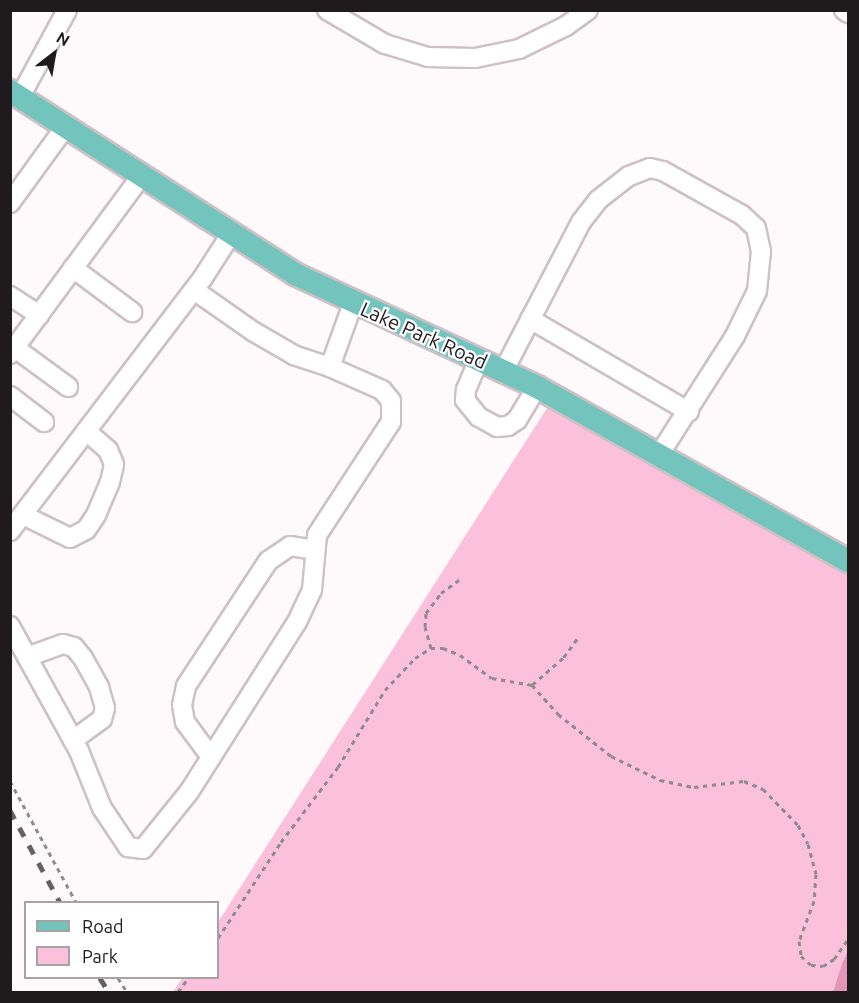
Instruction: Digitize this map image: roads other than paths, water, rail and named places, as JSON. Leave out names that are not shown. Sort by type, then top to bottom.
[{"type":"main road","name":"Lake Park Road","points":[[15,94],[295,274],[537,387],[849,561]]},
{"type":"street","points":[[15,94],[67,10]]},
{"type":"street","points":[[327,10],[385,44],[428,57],[475,58],[519,49],[566,26],[588,10]]},
{"type":"street","points":[[844,10],[849,13]]},
{"type":"street","points":[[10,204],[66,126]]},
{"type":"street","points":[[504,370],[581,222],[598,200],[628,176],[650,168],[663,171],[742,215],[756,228],[761,251],[757,291],[735,336],[689,412],[659,455]]},
{"type":"street","points":[[68,387],[13,351],[142,175]]},
{"type":"street","points":[[10,531],[194,290],[231,234]]},
{"type":"street","points":[[73,268],[132,312]]},
{"type":"street","points":[[10,626],[73,740],[102,808],[128,847],[143,849],[189,792],[297,622],[312,590],[316,535],[391,422],[391,401],[382,390],[330,367],[294,355],[254,332],[194,290]]},
{"type":"street","points":[[10,296],[39,315]]},
{"type":"street","points":[[330,367],[353,303]]},
{"type":"street","points":[[530,319],[689,412]]},
{"type":"street","points":[[479,359],[466,390],[465,400],[479,417],[497,427],[508,426],[517,420],[537,387]]},
{"type":"street","points":[[10,396],[44,422]]},
{"type":"street","points":[[23,515],[70,538],[86,530],[96,515],[110,482],[114,464],[108,450],[86,432]]},
{"type":"street","points":[[211,757],[185,722],[182,705],[186,686],[268,561],[290,546],[315,550]]},
{"type":"street","points":[[27,657],[63,644],[74,647],[83,658],[99,687],[105,708],[102,719],[73,740]]},
{"type":"railway","points":[[10,810],[59,901]]},
{"type":"railway","points":[[101,979],[109,992]]}]
